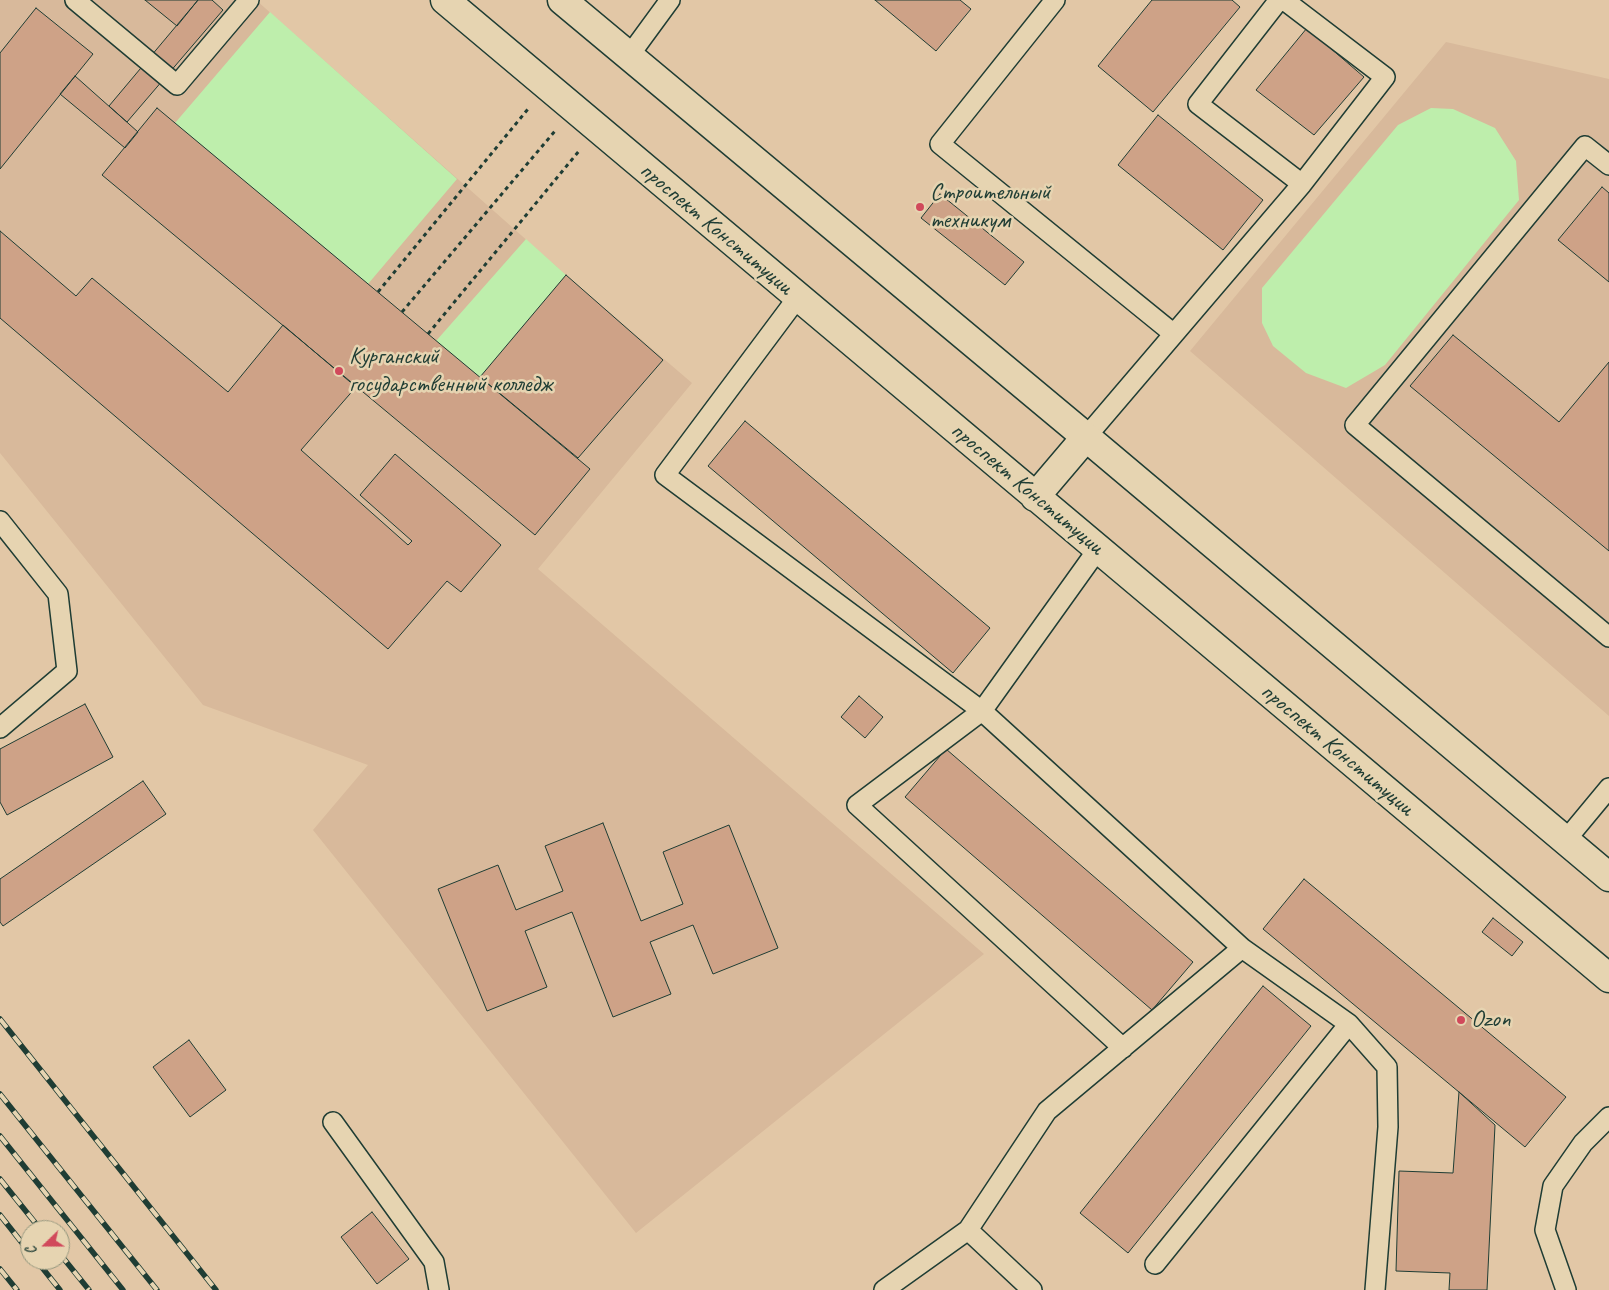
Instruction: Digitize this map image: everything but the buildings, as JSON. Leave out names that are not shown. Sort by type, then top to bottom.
[{"type":"main road","name":"проспект Конституции","points":[[445,0],[1609,978]]},
{"type":"main road","points":[[562,0],[1609,877]]},
{"type":"main road","points":[[1035,497],[1086,437]]},
{"type":"lane","points":[[75,0],[177,85],[249,0]]},
{"type":"lane","points":[[629,56],[670,0]]},
{"type":"lane","points":[[1055,0],[940,144],[1174,334]]},
{"type":"lane","points":[[1279,0],[1198,104],[1302,184]]},
{"type":"lane","points":[[1086,437],[1302,184],[1385,77],[1284,0]]},
{"type":"lane","points":[[1609,166],[1585,146],[1355,425],[1609,637]]},
{"type":"lane","points":[[798,297],[665,475],[982,711],[1242,948],[1349,1024],[1387,1068],[1388,1128],[1375,1290]]},
{"type":"lane","points":[[0,521],[58,594],[68,671],[0,728]]},
{"type":"lane","points":[[1098,549],[982,711],[857,804],[1123,1048]]},
{"type":"lane","points":[[1565,841],[1609,788]]},
{"type":"lane","points":[[884,1290],[968,1230],[1047,1111],[1242,948]]},
{"type":"lane","points":[[1155,1264],[1349,1024]]},
{"type":"lane","points":[[1566,1290],[1545,1230],[1553,1186],[1582,1144],[1609,1117]]},
{"type":"lane","points":[[333,1122],[434,1262],[439,1290]]},
{"type":"lane","points":[[968,1230],[1032,1290]]},
{"type":"path","points":[[378,292],[547,86]]},
{"type":"path","points":[[402,312],[573,108]]},
{"type":"path","points":[[428,334],[597,129]]},
{"type":"shaded area","name":"Курганский государственный колледж","points":[[0,0],[256,0],[566,275],[692,383],[538,569],[984,954],[636,1233],[313,830],[368,765],[203,705],[0,453]]},
{"type":"shaded area","points":[[1446,42],[1609,79],[1609,716],[1190,351]]},
{"type":"green space","points":[[270,12],[457,179],[368,284],[175,123]]},
{"type":"green space","points":[[1431,108],[1453,109],[1495,128],[1516,161],[1519,200],[1385,365],[1346,388],[1306,373],[1273,346],[1262,323],[1262,288],[1398,125]]},
{"type":"green space","points":[[526,239],[566,275],[480,377],[436,341]]},
{"type":"railway","points":[[0,1019],[216,1290]]},
{"type":"railway","points":[[0,1094],[157,1290]]},
{"type":"railway","points":[[0,1136],[123,1290]]},
{"type":"railway","points":[[0,1179],[33,1220]]},
{"type":"railway","points":[[0,1215],[20,1240]]},
{"type":"railway","points":[[70,1266],[89,1290]]},
{"type":"railway","points":[[0,1269],[17,1290]]},
{"type":"railway","points":[[44,1270],[60,1290]]},
{"type":"place","name":"Строительный техникум","points":[[920,207]]},
{"type":"place","name":"Курганский государственный колледж","points":[[339,371]]},
{"type":"place","name":"Ozon","points":[[1461,1020]]}]
